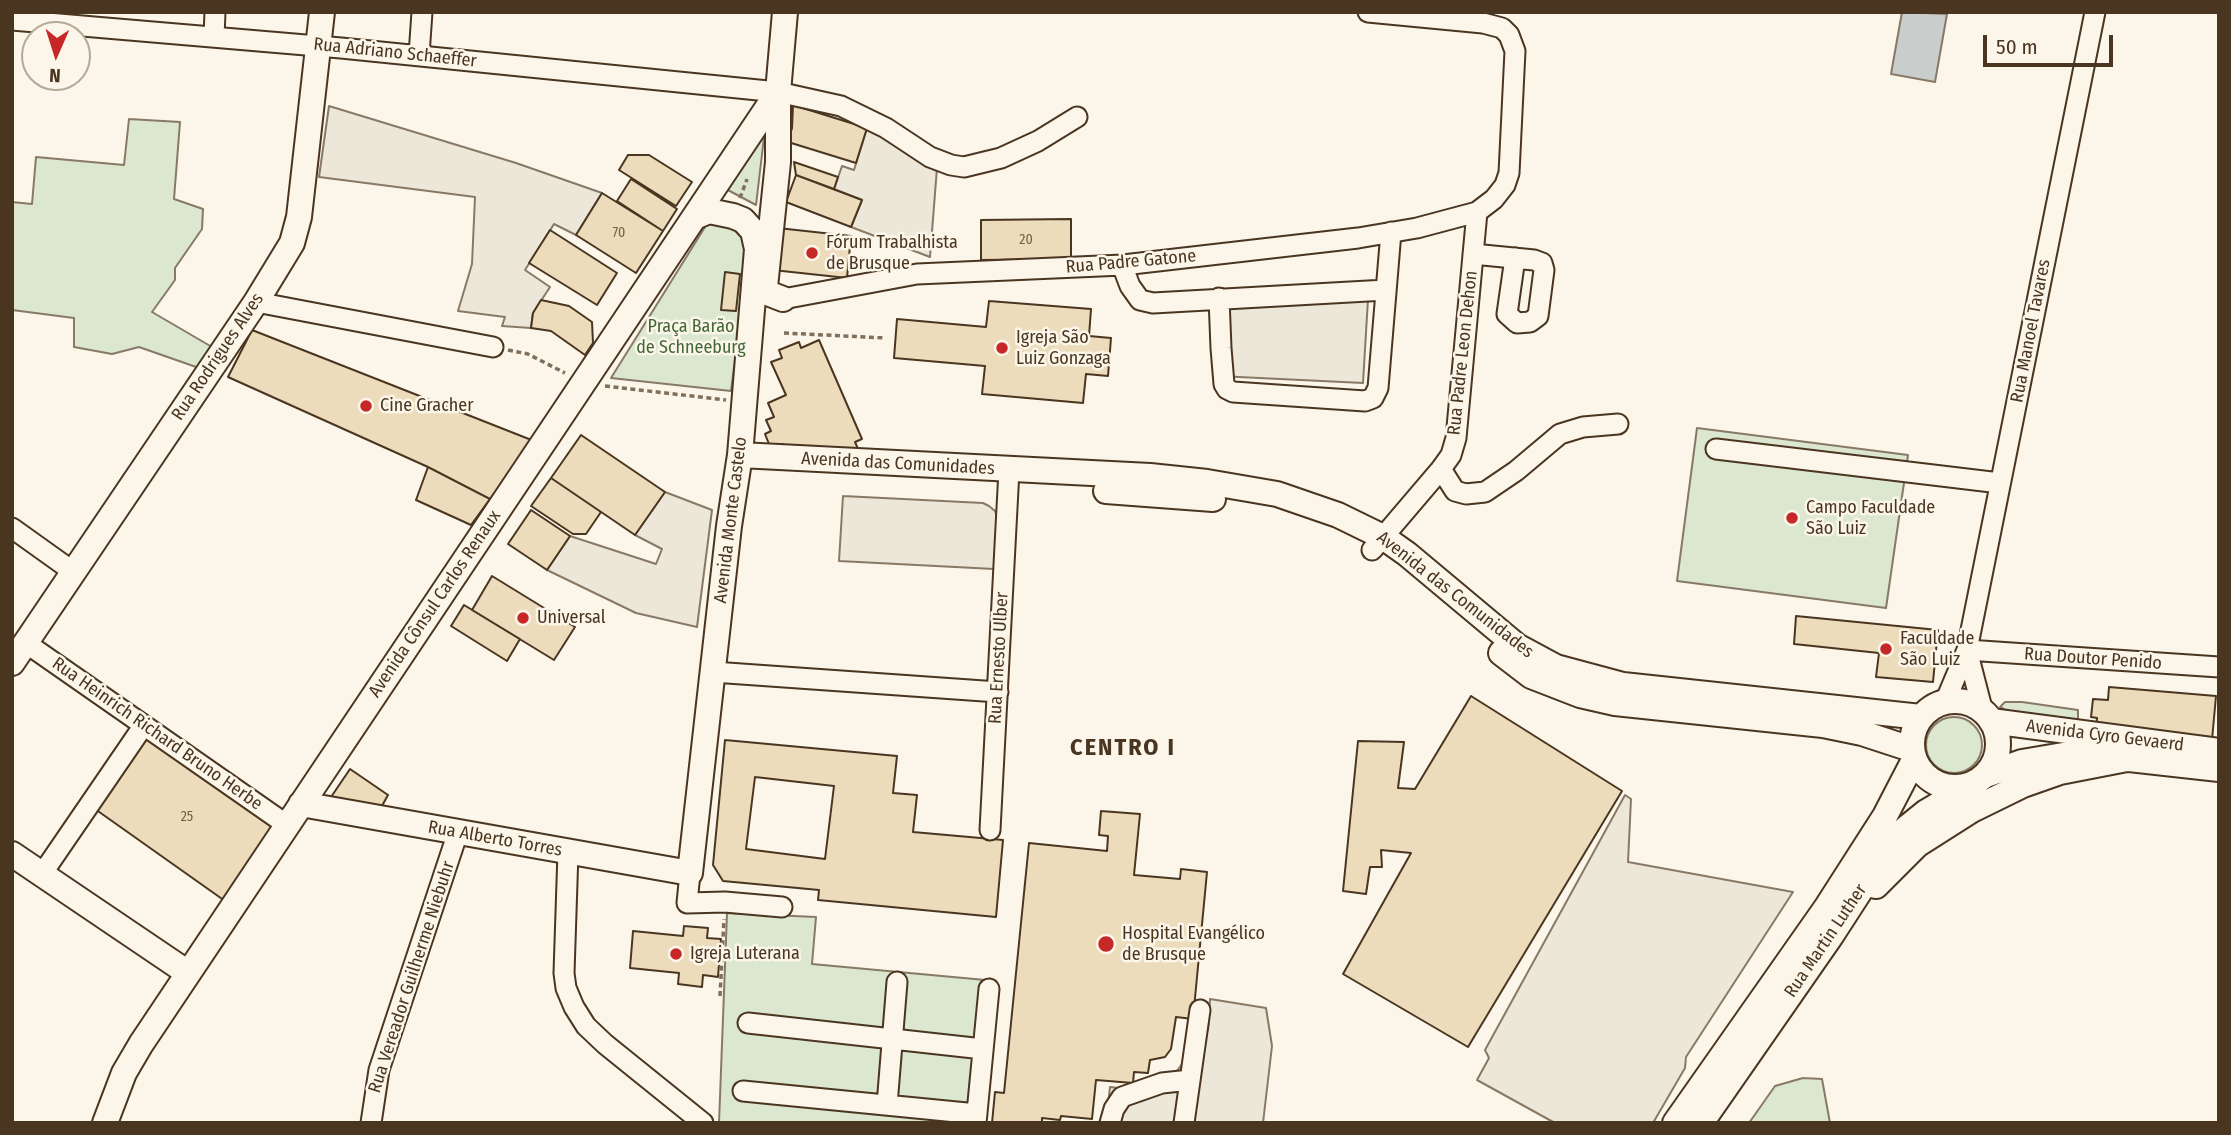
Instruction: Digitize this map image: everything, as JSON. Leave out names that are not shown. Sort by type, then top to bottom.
[{"type":"main road","name":"Rua Rodrigues Alves","points":[[12,663],[283,260],[297,224],[322,12]]},
{"type":"main road","points":[[783,299],[770,294],[765,287],[778,162],[778,92],[785,12]]},
{"type":"main road","name":"Avenida Cônsul Carlos Renaux","points":[[105,1123],[124,1073],[188,974],[778,92]]},
{"type":"main road","points":[[695,217],[709,211],[733,216]]},
{"type":"main road","name":"Avenida Monte Castelo","points":[[690,873],[746,398],[757,249],[753,231],[743,220],[733,216]]},
{"type":"main road","points":[[746,398],[758,368],[766,309],[772,302],[783,299]]},
{"type":"main road","name":"Avenida das Comunidades","points":[[739,463],[1173,487],[1275,502],[1327,528],[1377,544],[1395,565],[1531,676],[1567,691],[1824,716],[1921,717]]},
{"type":"main road","points":[[1958,701],[1971,704],[1987,716],[1997,734],[1998,749],[1994,763],[1980,779],[1960,787],[1946,787],[1932,782],[1921,772],[1913,754],[1915,726],[1931,708],[1945,702],[1958,701]]},
{"type":"main road","name":"Avenida das Comunidades","points":[[1824,716],[1913,754]]},
{"type":"main road","name":"Avenida Cyro Gevaerd","points":[[1987,716],[2219,751]]},
{"type":"main road","name":"Avenida Cyro Gevaerd","points":[[1980,779],[2022,762],[2075,753],[2219,769]]},
{"type":"main road","name":"Rua Martin Luther","points":[[1675,1123],[1826,908],[1885,816],[1913,754]]},
{"type":"main road","points":[[1831,936],[1900,861],[1917,845],[1951,822],[2035,781],[2070,770],[2132,758]]},
{"type":"main road","name":"Rua Martin Luther","points":[[1701,1123],[1831,936],[1877,863],[1905,829],[1926,812],[1980,779]]},
{"type":"main road","name":"Rua Alberto Torres","points":[[301,804],[690,873]]},
{"type":"main road","points":[[12,854],[188,974]]},
{"type":"street","points":[[214,37],[215,12]]},
{"type":"street","points":[[419,55],[422,12]]},
{"type":"street","points":[[1368,12],[1483,23],[1502,28],[1509,35],[1515,51],[1509,173],[1493,199],[1477,212]]},
{"type":"street","name":"Rua Manoel Tavares","points":[[1945,702],[1967,650],[2095,12]]},
{"type":"street","name":"Rua Adriano Schaeffer","points":[[12,20],[419,55],[778,92],[841,106],[886,128],[930,157],[964,167],[1001,158],[1038,141],[1077,117]]},
{"type":"street","name":"Rua Padre Gatone","points":[[783,299],[917,274],[1122,265],[1391,232],[1454,220],[1477,212]]},
{"type":"street","name":"Rua Padre Leon Dehon","points":[[1377,544],[1451,455],[1456,438],[1477,212]]},
{"type":"street","points":[[1219,298],[1224,384],[1227,389],[1233,392],[1365,401],[1373,398],[1378,388],[1391,232]]},
{"type":"street","points":[[1473,254],[1515,258]]},
{"type":"street","points":[[1122,265],[1130,286],[1140,300],[1153,303],[1386,290]]},
{"type":"street","points":[[256,302],[493,347]]},
{"type":"street","points":[[1441,469],[1455,491],[1466,494],[1485,492],[1516,471],[1560,434],[1619,424]]},
{"type":"street","points":[[1716,449],[2000,483]]},
{"type":"street","name":"Rua Ernesto Ulber","points":[[990,830],[1009,478]]},
{"type":"street","points":[[12,528],[75,573]]},
{"type":"street","name":"Rua Heinrich Richard Bruno Herbe","points":[[26,643],[287,825]]},
{"type":"street","name":"Rua Manoel Tavares","points":[[1967,650],[1987,716]]},
{"type":"street","name":"Rua Doutor Penido","points":[[1967,650],[2219,667]]},
{"type":"street","points":[[713,672],[998,692]]},
{"type":"street","points":[[42,874],[144,725]]},
{"type":"street","name":"Rua Vereador Guilherme Niebuhr","points":[[371,1123],[379,1070],[458,832]]},
{"type":"street","points":[[568,852],[564,973],[566,988],[574,1007],[586,1026],[605,1044],[703,1123]]},
{"type":"street","points":[[690,873],[687,903],[725,902],[782,906]]},
{"type":"street","points":[[887,1105],[897,982]]},
{"type":"street","points":[[743,1091],[887,1105],[976,1119],[989,989]]},
{"type":"street","points":[[1184,1123],[1200,1010]]},
{"type":"street","points":[[748,1023],[983,1049]]},
{"type":"street","points":[[1111,1123],[1114,1109],[1122,1097],[1162,1083],[1190,1080]]},
{"type":"path","points":[[733,216],[749,171]]},
{"type":"path","points":[[784,333],[885,338]]},
{"type":"path","points":[[493,347],[528,354],[583,383],[746,398]]},
{"type":"path","points":[[720,996],[725,902]]},
{"type":"green space","points":[[129,119],[180,122],[174,199],[203,209],[202,229],[175,268],[175,280],[152,312],[212,347],[199,368],[139,347],[112,354],[74,347],[74,318],[12,310],[12,202],[32,204],[36,157],[124,165]]},
{"type":"green space","points":[[765,129],[756,205],[726,189]]},
{"type":"green space","name":"Praça Barão de Schneeburg","points":[[710,219],[742,234],[749,250],[731,391],[611,378]]},
{"type":"green space","name":"Campo Faculdade São Luiz","points":[[1697,428],[1908,455],[1886,608],[1677,581]]},
{"type":"green space","points":[[2005,702],[2078,710],[2078,725],[2013,714],[2000,707]]},
{"type":"green space","points":[[1948,717],[1960,717],[1970,721],[1978,729],[1982,745],[1978,761],[1970,769],[1960,773],[1948,773],[1938,769],[1930,761],[1926,751],[1926,739],[1930,729],[1938,721]]},
{"type":"green space","points":[[727,913],[816,917],[812,964],[996,981],[982,1123],[719,1123]]},
{"type":"green space","points":[[1803,1078],[1822,1079],[1830,1123],[1749,1123],[1775,1086]]},
{"type":"shaded area","points":[[1902,12],[1947,14],[1935,82],[1891,74]]},
{"type":"shaded area","points":[[329,106],[516,163],[602,193],[576,235],[554,224],[525,270],[550,287],[533,313],[531,328],[502,326],[505,317],[458,311],[472,264],[475,197],[319,177]]},
{"type":"shaded area","points":[[867,128],[937,168],[930,257],[851,227],[862,200],[834,189],[842,166],[854,170]]},
{"type":"shaded area","points":[[1217,291],[1368,299],[1363,383],[1218,376]]},
{"type":"shaded area","points":[[665,492],[712,510],[697,627],[636,613],[547,570],[570,536],[656,564],[662,549],[635,535]]},
{"type":"shaded area","points":[[843,496],[983,503],[995,511],[997,517],[994,569],[839,561]]},
{"type":"shaded area","points":[[1625,795],[1631,799],[1628,862],[1793,892],[1686,1057],[1685,1068],[1653,1123],[1555,1123],[1477,1080],[1489,1058],[1485,1050]]},
{"type":"shaded area","points":[[1210,999],[1266,1008],[1272,1046],[1263,1123],[1106,1123],[1110,1087],[1160,1093],[1208,1030]]},
{"type":"building","points":[[793,105],[867,128],[856,163],[788,142]]},
{"type":"building","points":[[628,155],[649,155],[692,182],[676,206],[619,170]]},
{"type":"building","points":[[794,162],[838,177],[834,189],[796,175]]},
{"type":"building","points":[[796,175],[862,200],[851,227],[786,202]]},
{"type":"building","points":[[631,179],[677,209],[663,231],[617,201]]},
{"type":"building","points":[[602,193],[663,231],[636,273],[576,235]]},
{"type":"building","points":[[1071,219],[1071,259],[981,260],[981,220]]},
{"type":"building","name":"Fórum Trabalhista de Brusque","points":[[778,228],[851,236],[847,278],[773,270]]},
{"type":"building","points":[[550,230],[617,273],[597,305],[529,263]]},
{"type":"building","points":[[725,272],[740,274],[736,311],[721,310]]},
{"type":"building","points":[[541,300],[569,306],[592,322],[593,343],[585,355],[551,331],[531,328],[533,313]]},
{"type":"building","name":"Igreja São Luiz Gonzaga","points":[[989,301],[1091,309],[1089,336],[1111,338],[1108,376],[1086,374],[1083,403],[982,394],[985,366],[894,358],[897,319],[986,327]]},
{"type":"building","points":[[252,330],[534,441],[490,499],[428,467],[228,377]]},
{"type":"building","points":[[819,340],[862,439],[855,442],[862,458],[787,452],[783,444],[771,449],[765,434],[771,431],[766,420],[774,417],[768,403],[786,395],[771,362],[782,358],[779,350],[799,342],[801,348]]},
{"type":"building","points":[[581,435],[665,492],[635,535],[551,478]]},
{"type":"building","points":[[428,467],[490,499],[471,525],[416,500]]},
{"type":"building","points":[[551,478],[601,512],[586,534],[573,534],[531,506]]},
{"type":"building","points":[[531,510],[570,536],[547,570],[508,544]]},
{"type":"building","name":"Universal","points":[[492,576],[575,627],[554,660],[472,610]]},
{"type":"building","points":[[464,605],[520,639],[507,661],[451,626]]},
{"type":"building","name":"Faculdade São Luiz","points":[[1796,616],[1938,630],[1933,682],[1876,677],[1879,653],[1794,644]]},
{"type":"building","points":[[2109,687],[2216,696],[2212,740],[2096,730],[2097,718],[2091,717],[2093,699],[2108,700]]},
{"type":"building","points":[[1471,696],[1622,791],[1468,1047],[1343,974],[1411,853],[1381,850],[1382,867],[1370,867],[1366,894],[1343,891],[1358,741],[1404,742],[1398,788],[1415,789]]},
{"type":"building","points":[[149,734],[278,826],[225,901],[95,809]]},
{"type":"building","points":[[725,740],[897,756],[893,793],[917,795],[913,832],[1003,840],[996,917],[818,900],[819,890],[723,881],[713,865]],"holes":[[[755,777],[834,786],[825,859],[746,849]]]},
{"type":"building","points":[[350,769],[388,795],[377,815],[329,800]]},
{"type":"building","name":"Hospital Evangélico de Brusque","points":[[1101,811],[1140,814],[1134,875],[1180,879],[1181,869],[1207,872],[1193,1019],[1176,1017],[1171,1049],[1165,1057],[1150,1060],[1148,1073],[1134,1072],[1133,1083],[1096,1080],[1092,1119],[1061,1116],[1060,1120],[1042,1118],[1042,1123],[992,1123],[995,1092],[1004,1093],[1029,843],[1107,851],[1108,836],[1099,835]]},
{"type":"building","name":"Igreja Luterana","points":[[684,926],[708,928],[707,938],[721,939],[718,977],[703,975],[702,987],[678,984],[679,973],[630,968],[633,931],[683,936]]},
{"type":"place","name":"Fórum Trabalhista de Brusque","points":[[812,253]]},
{"type":"place","name":"Igreja São Luiz Gonzaga","points":[[1002,348]]},
{"type":"place","name":"Cine Gracher","points":[[366,406]]},
{"type":"place","name":"Campo Faculdade São Luiz","points":[[1792,518]]},
{"type":"place","name":"Universal","points":[[523,618]]},
{"type":"place","name":"Faculdade São Luiz","points":[[1886,649]]},
{"type":"place","name":"Hospital Evangélico de Brusque","points":[[1106,944]]},
{"type":"place","name":"Igreja Luterana","points":[[676,954]]},
{"type":"district","name":"CENTRO I","points":[[1123,748]]}]
